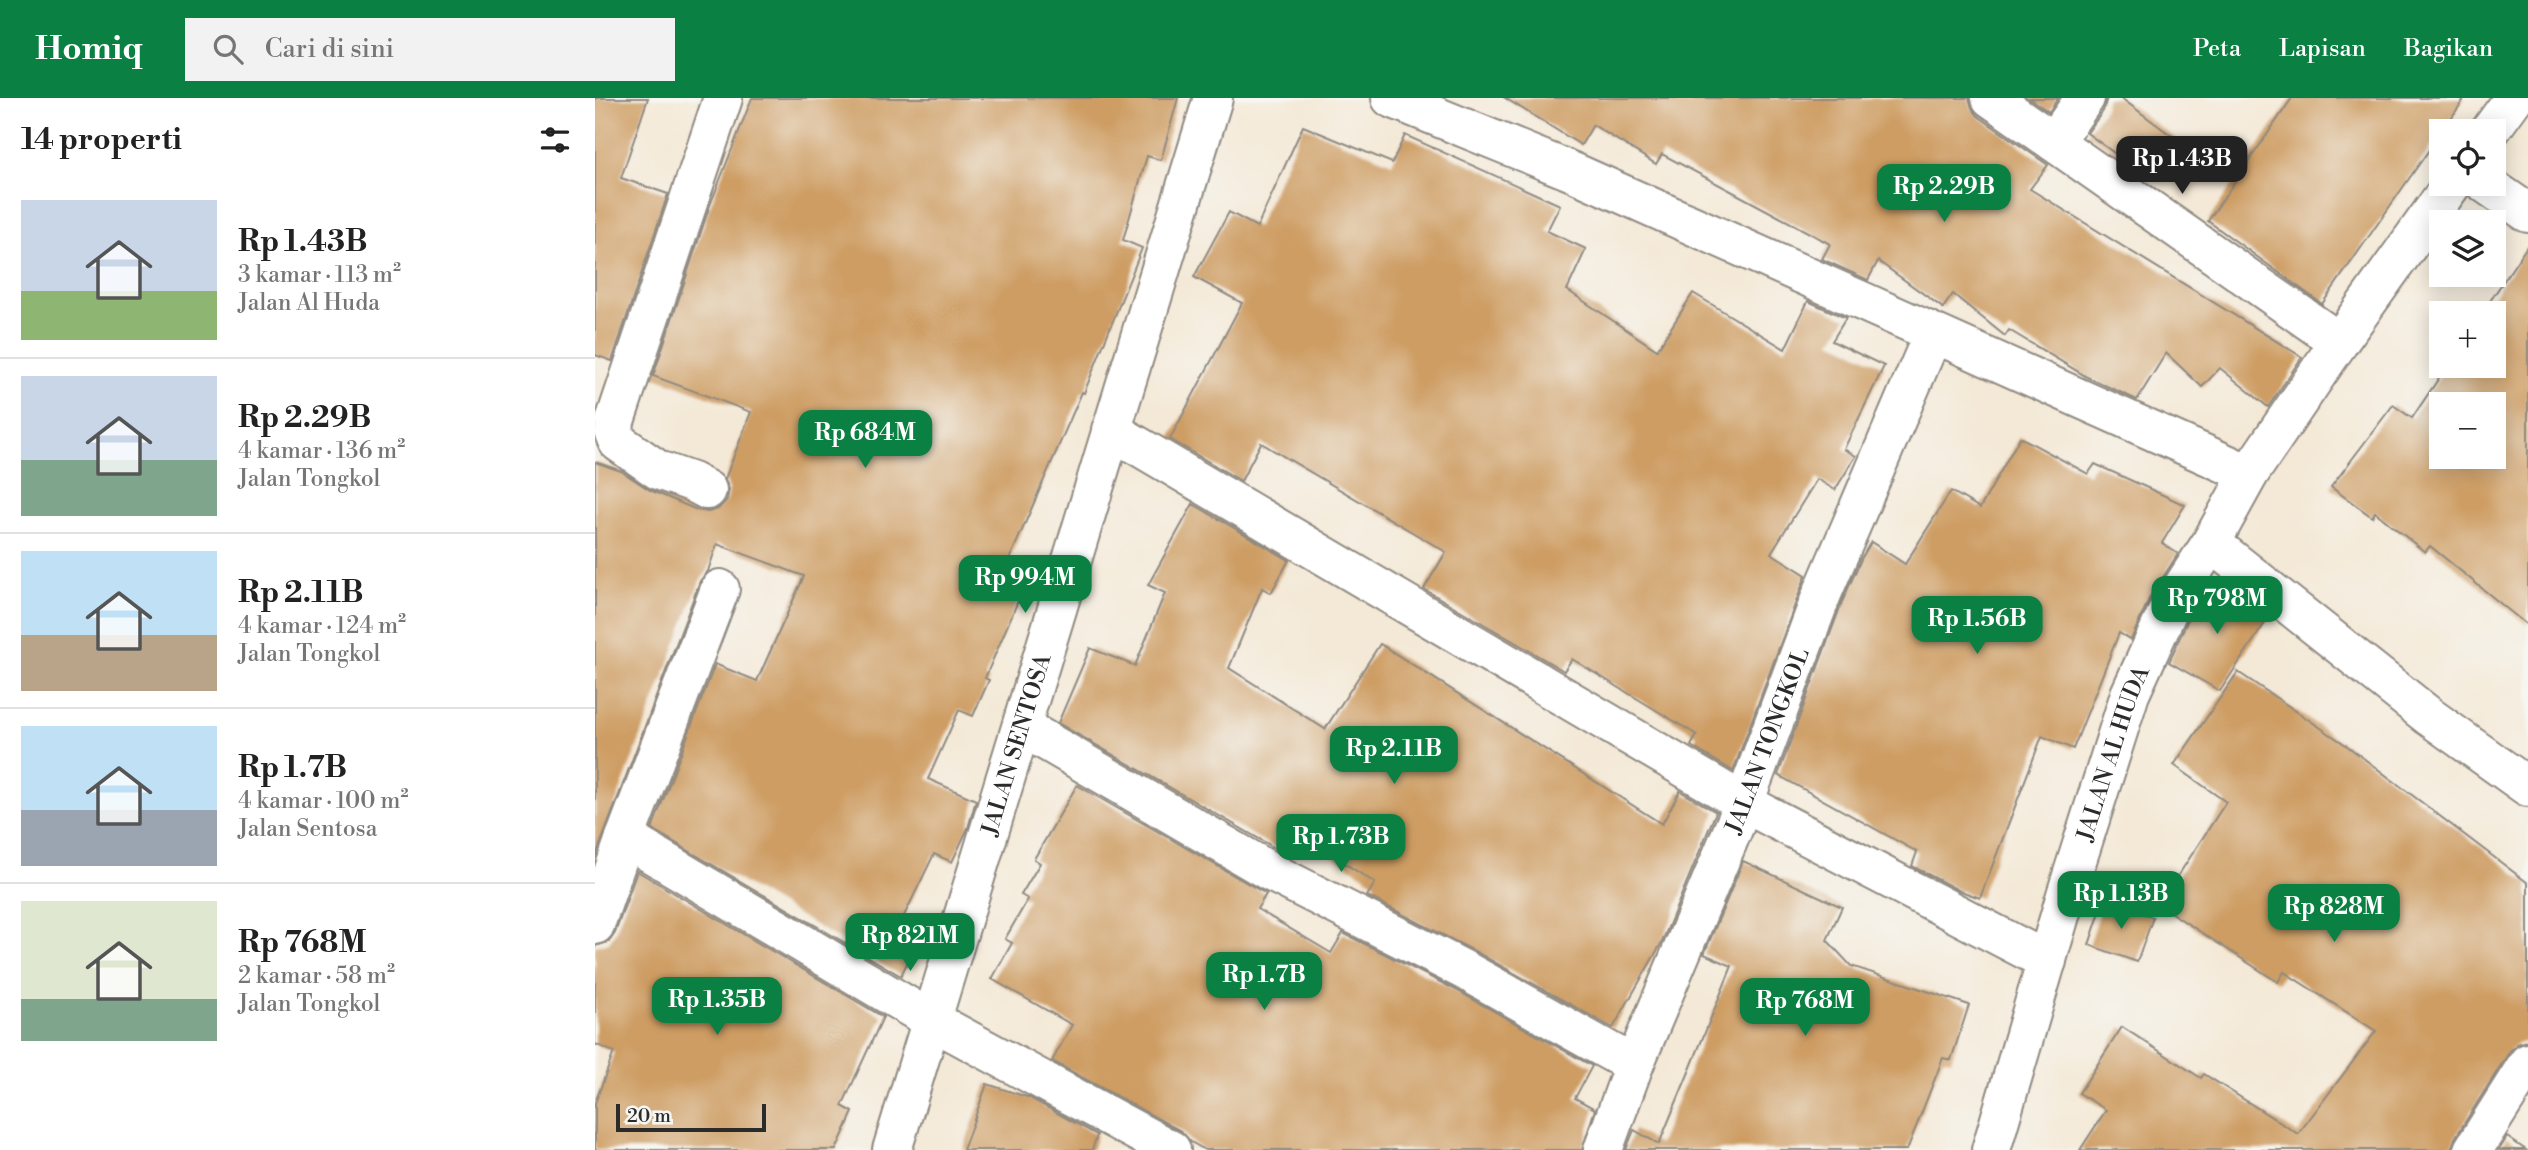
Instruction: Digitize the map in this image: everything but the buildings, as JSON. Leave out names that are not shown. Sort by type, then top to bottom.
[{"type":"street","points":[[707,490],[658,470],[618,442],[614,433],[615,421],[723,98]]},
{"type":"street","name":"JALAN SENTOSA","points":[[892,1150],[1213,98]]},
{"type":"street","points":[[1391,98],[1573,172],[2249,474]]},
{"type":"street","points":[[1991,98],[2339,342]]},
{"type":"street","points":[[2054,142],[2084,98]]},
{"type":"street","points":[[2499,119],[2514,98]]},
{"type":"street","name":"JALAN AL HUDA","points":[[1991,1150],[2130,694],[2170,606],[2211,543],[2249,474],[2443,196]]},
{"type":"street","points":[[2504,196],[2528,212]]},
{"type":"street","name":"JALAN TONGKOL","points":[[1603,1150],[1634,1065],[1744,803],[1822,594],[1933,334]]},
{"type":"street","points":[[1111,430],[1744,803],[2047,961]]},
{"type":"street","points":[[2211,543],[2430,717],[2528,787]]},
{"type":"street","points":[[595,925],[625,838],[720,589]]},
{"type":"street","points":[[1022,727],[1269,871],[1466,971],[1634,1065]]},
{"type":"street","points":[[625,838],[933,1021],[1171,1150]]},
{"type":"street","points":[[2473,1150],[2528,1063]]}]
